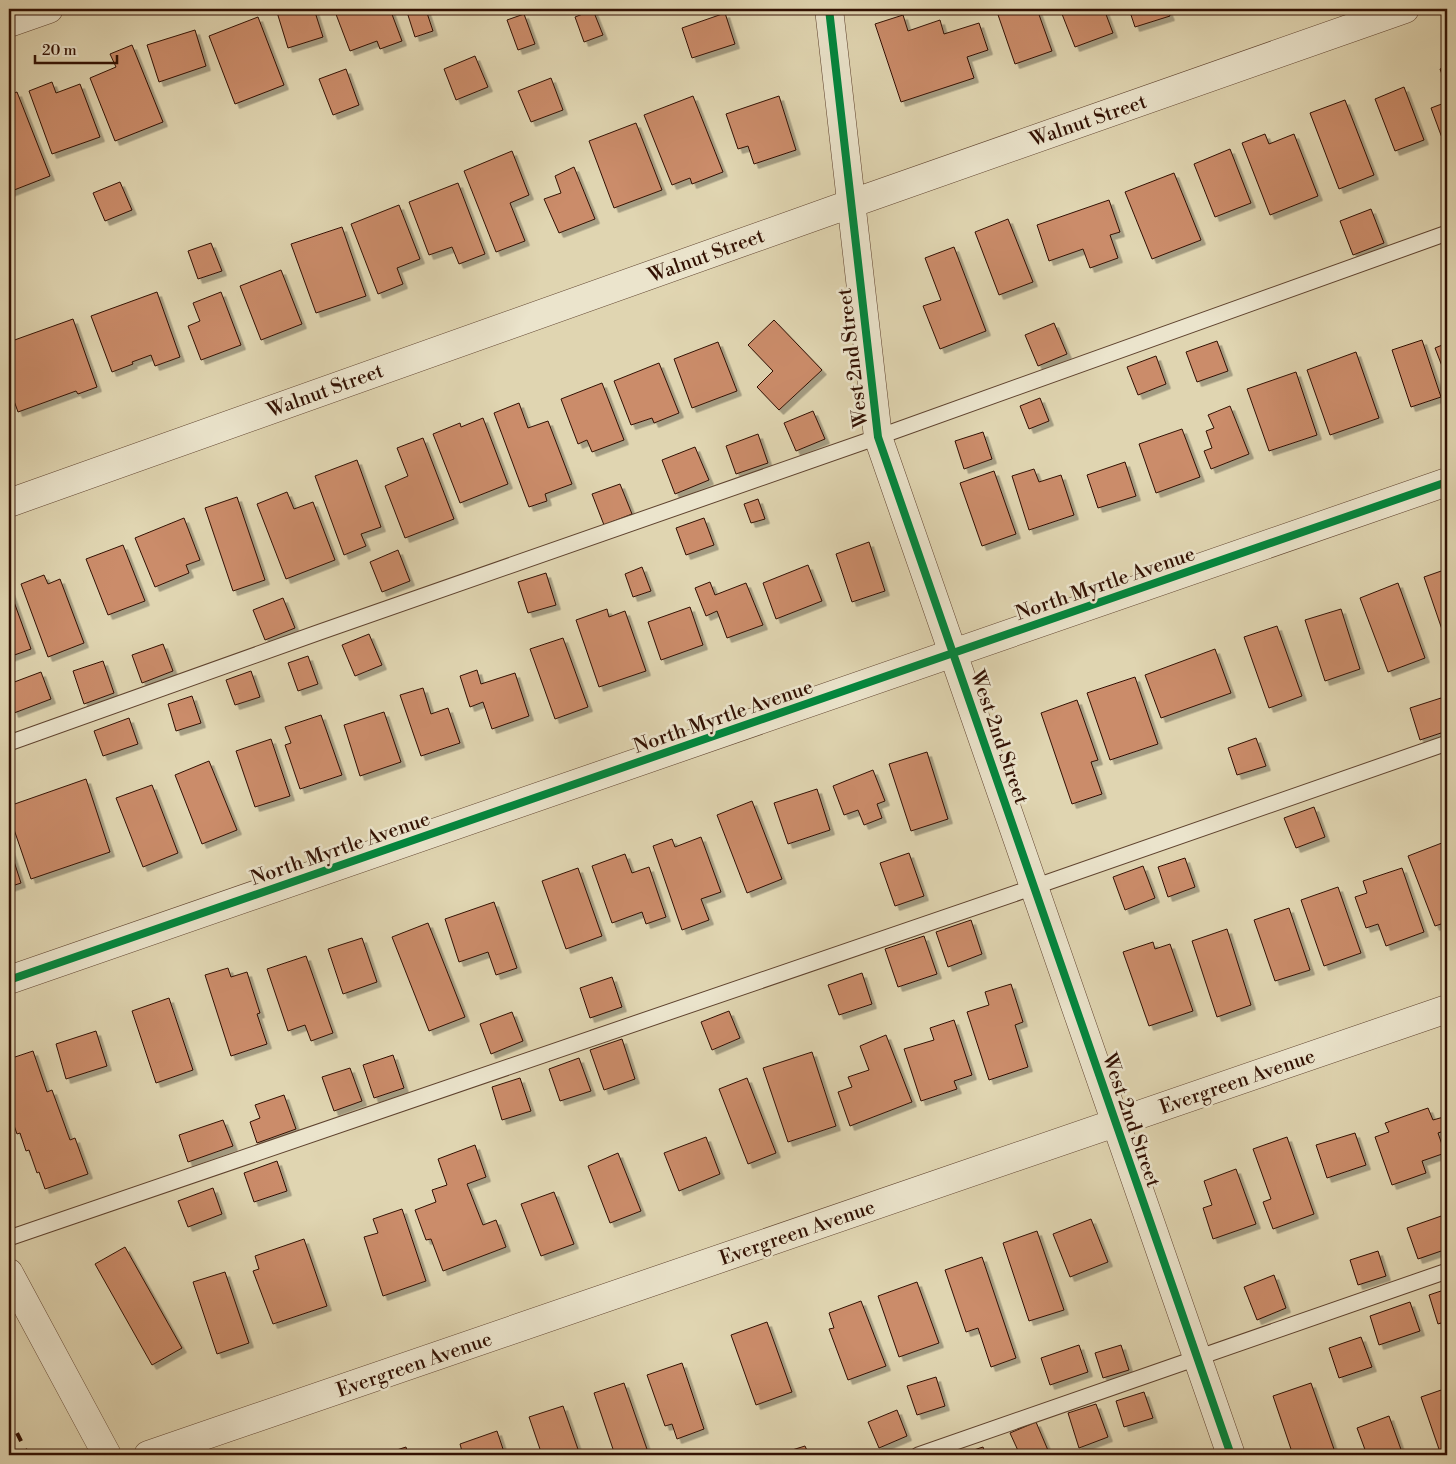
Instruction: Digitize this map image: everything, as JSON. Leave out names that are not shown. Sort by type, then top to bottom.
[{"type":"street","points":[[9,23],[49,9]]},
{"type":"street","name":"West 2nd Street","points":[[829,9],[878,437],[1231,1455]]},
{"type":"street","name":"Walnut Street","points":[[9,502],[1405,9]]},
{"type":"street","name":"North Myrtle Avenue","points":[[9,980],[1447,482]]},
{"type":"street","name":"Evergreen Avenue","points":[[148,1455],[1447,1009]]},
{"type":"street","points":[[9,1273],[107,1455]]},
{"type":"lane","points":[[9,743],[878,437],[1447,233]]},
{"type":"lane","points":[[9,1238],[1034,887],[1447,743]]},
{"type":"lane","points":[[918,1455],[1447,1271]]},
{"type":"building","points":[[276,9],[314,9],[323,37],[288,48]]},
{"type":"building","points":[[334,9],[390,9],[402,41],[380,49],[377,41],[350,51]]},
{"type":"building","points":[[406,9],[431,9],[426,10],[433,31],[415,37]]},
{"type":"building","points":[[996,9],[1037,9],[1052,51],[1015,64]]},
{"type":"building","points":[[1060,9],[1104,9],[1113,33],[1075,47]]},
{"type":"building","points":[[1129,9],[1167,9],[1170,16],[1135,27]]},
{"type":"building","points":[[593,10],[603,35],[584,42],[575,17]]},
{"type":"building","points":[[725,13],[735,44],[692,58],[682,28]]},
{"type":"building","points":[[524,14],[535,44],[518,50],[507,20]]},
{"type":"building","points":[[903,15],[908,31],[940,20],[944,34],[979,23],[988,50],[967,57],[974,78],[901,102],[875,24]]},
{"type":"building","points":[[258,17],[284,85],[235,104],[209,36]]},
{"type":"building","points":[[195,30],[206,66],[159,82],[147,45]]},
{"type":"building","points":[[132,45],[163,122],[115,141],[90,78],[116,67],[110,54]]},
{"type":"building","points":[[475,56],[488,87],[456,100],[444,69]]},
{"type":"building","points":[[1447,66],[1447,88],[1440,69]]},
{"type":"building","points":[[346,69],[359,105],[333,115],[319,79]]},
{"type":"building","points":[[551,78],[563,110],[531,122],[518,91]]},
{"type":"building","points":[[52,82],[56,93],[80,84],[100,137],[52,154],[29,91]]},
{"type":"building","points":[[1404,87],[1424,140],[1395,151],[1375,99]]},
{"type":"building","points":[[17,92],[50,176],[9,192],[9,95]]},
{"type":"building","points":[[693,96],[723,172],[692,184],[690,178],[672,185],[644,115]]},
{"type":"building","points":[[779,96],[796,150],[754,164],[748,146],[738,149],[726,114]]},
{"type":"building","points":[[1345,100],[1374,175],[1339,189],[1310,113]]},
{"type":"building","points":[[1447,102],[1447,146],[1445,146],[1431,108]]},
{"type":"building","points":[[636,123],[662,190],[614,208],[589,141]]},
{"type":"building","points":[[1265,134],[1269,144],[1294,134],[1318,196],[1270,215],[1242,143]]},
{"type":"building","points":[[1230,149],[1251,203],[1215,217],[1194,164]]},
{"type":"building","points":[[512,151],[529,195],[510,203],[525,241],[496,252],[464,171]]},
{"type":"building","points":[[574,167],[595,219],[559,233],[544,199],[561,193],[555,176]]},
{"type":"building","points":[[1174,173],[1201,240],[1152,259],[1125,192]]},
{"type":"building","points":[[120,182],[132,210],[105,221],[93,193]]},
{"type":"building","points":[[458,183],[485,254],[459,264],[452,247],[429,255],[409,202]]},
{"type":"building","points":[[1109,200],[1120,232],[1110,235],[1118,258],[1090,268],[1083,249],[1049,261],[1037,225]]},
{"type":"building","points":[[399,205],[420,259],[397,268],[403,284],[378,294],[351,224]]},
{"type":"building","points":[[1371,209],[1384,243],[1353,255],[1340,221]]},
{"type":"building","points":[[1008,219],[1033,282],[999,295],[975,232]]},
{"type":"building","points":[[342,227],[366,296],[316,313],[291,244]]},
{"type":"building","points":[[211,243],[222,271],[198,279],[188,251]]},
{"type":"building","points":[[954,247],[986,331],[940,349],[923,306],[941,300],[925,258]]},
{"type":"building","points":[[281,270],[302,324],[261,340],[240,286]]},
{"type":"building","points":[[157,292],[180,357],[155,366],[151,355],[112,372],[91,316]]},
{"type":"building","points":[[221,292],[241,345],[201,360],[188,326],[200,321],[193,303]]},
{"type":"building","points":[[73,319],[97,387],[78,394],[76,391],[18,412],[9,387],[9,362],[14,360],[9,342]]},
{"type":"building","points":[[774,320],[822,370],[779,410],[757,387],[773,371],[748,345]]},
{"type":"building","points":[[1054,323],[1067,354],[1038,366],[1025,335]]},
{"type":"building","points":[[1422,340],[1441,397],[1411,407],[1392,350]]},
{"type":"building","points":[[1217,341],[1228,371],[1197,382],[1186,352]]},
{"type":"building","points":[[718,342],[737,391],[692,408],[674,359]]},
{"type":"building","points":[[1447,343],[1447,379],[1435,348]]},
{"type":"building","points":[[1356,352],[1379,418],[1330,435],[1307,370]]},
{"type":"building","points":[[1156,356],[1166,384],[1138,395],[1127,367]]},
{"type":"building","points":[[659,363],[679,413],[654,423],[652,418],[631,425],[614,381]]},
{"type":"building","points":[[1296,372],[1317,435],[1269,451],[1247,389]]},
{"type":"building","points":[[602,383],[624,440],[592,452],[587,440],[578,444],[561,399]]},
{"type":"building","points":[[1040,398],[1049,421],[1029,429],[1020,406]]},
{"type":"building","points":[[519,403],[528,428],[548,421],[572,484],[545,494],[547,501],[529,507],[494,413]]},
{"type":"building","points":[[1230,406],[1249,454],[1211,469],[1204,451],[1212,448],[1206,431],[1214,428],[1208,415]]},
{"type":"building","points":[[813,411],[825,439],[796,451],[784,423]]},
{"type":"building","points":[[483,418],[508,484],[460,503],[433,434],[460,423],[461,427]]},
{"type":"building","points":[[1182,429],[1200,477],[1156,493],[1139,444]]},
{"type":"building","points":[[983,432],[992,459],[964,469],[955,441]]},
{"type":"building","points":[[758,434],[768,463],[736,474],[726,446]]},
{"type":"building","points":[[423,438],[454,519],[405,538],[385,486],[408,476],[397,448]]},
{"type":"building","points":[[695,447],[709,480],[675,494],[662,460]]},
{"type":"building","points":[[357,460],[381,527],[361,534],[366,546],[344,555],[315,476]]},
{"type":"building","points":[[1125,462],[1136,496],[1098,508],[1087,475]]},
{"type":"building","points":[[1034,469],[1039,482],[1061,475],[1074,515],[1029,530],[1012,476]]},
{"type":"building","points":[[994,471],[1016,534],[982,546],[960,483]]},
{"type":"building","points":[[620,484],[632,514],[604,525],[592,494]]},
{"type":"building","points":[[287,492],[294,509],[313,502],[335,560],[286,579],[257,504]]},
{"type":"building","points":[[237,497],[265,580],[233,591],[205,508]]},
{"type":"building","points":[[758,499],[765,519],[751,523],[744,504]]},
{"type":"building","points":[[184,518],[200,560],[186,565],[189,573],[155,587],[135,538]]},
{"type":"building","points":[[704,518],[714,545],[686,555],[676,528]]},
{"type":"building","points":[[869,542],[885,591],[852,602],[836,554]]},
{"type":"building","points":[[123,545],[145,601],[108,615],[86,559]]},
{"type":"building","points":[[398,550],[410,581],[382,592],[370,562]]},
{"type":"building","points":[[808,565],[822,601],[776,619],[763,583]]},
{"type":"building","points":[[642,567],[651,591],[633,597],[625,574]]},
{"type":"building","points":[[1447,569],[1447,644],[1424,577]]},
{"type":"building","points":[[546,573],[556,605],[528,613],[518,582]]},
{"type":"building","points":[[44,575],[48,584],[60,579],[84,643],[48,657],[21,584]]},
{"type":"building","points":[[710,582],[715,595],[746,583],[763,625],[727,638],[717,611],[706,616],[695,588]]},
{"type":"building","points":[[1398,583],[1425,658],[1388,672],[1360,598]]},
{"type":"building","points":[[9,588],[31,649],[9,657]]},
{"type":"building","points":[[283,598],[295,628],[265,640],[253,610]]},
{"type":"building","points":[[690,607],[703,645],[661,660],[648,622]]},
{"type":"building","points":[[607,609],[609,617],[625,611],[646,671],[599,687],[576,620]]},
{"type":"building","points":[[1341,609],[1360,669],[1325,681],[1305,620]]},
{"type":"building","points":[[1277,626],[1302,696],[1269,708],[1244,637]]},
{"type":"building","points":[[369,634],[382,665],[355,676],[342,645]]},
{"type":"building","points":[[563,638],[588,707],[555,719],[530,649]]},
{"type":"building","points":[[163,644],[173,671],[142,683],[132,655]]},
{"type":"building","points":[[1215,649],[1231,693],[1161,718],[1145,675]]},
{"type":"building","points":[[308,656],[318,684],[298,691],[288,663]]},
{"type":"building","points":[[103,661],[114,693],[84,704],[73,671]]},
{"type":"building","points":[[477,670],[481,684],[515,673],[529,716],[492,729],[483,702],[470,707],[460,676]]},
{"type":"building","points":[[251,671],[260,697],[235,705],[226,680]]},
{"type":"building","points":[[41,672],[51,699],[14,713],[9,699],[9,684]]},
{"type":"building","points":[[1135,677],[1158,744],[1110,760],[1087,693]]},
{"type":"building","points":[[423,688],[431,714],[448,708],[460,743],[421,756],[400,695]]},
{"type":"building","points":[[192,696],[201,723],[176,731],[168,704]]},
{"type":"building","points":[[1441,698],[1447,715],[1447,731],[1420,740],[1410,708]]},
{"type":"building","points":[[1077,700],[1098,760],[1091,762],[1102,794],[1072,804],[1041,713]]},
{"type":"building","points":[[384,712],[401,762],[360,776],[344,725]]},
{"type":"building","points":[[321,715],[342,775],[300,789],[285,745],[291,743],[285,727]]},
{"type":"building","points":[[129,718],[138,744],[103,756],[94,731]]},
{"type":"building","points":[[1256,738],[1266,766],[1237,775],[1228,748]]},
{"type":"building","points":[[271,739],[290,796],[255,807],[236,751]]},
{"type":"building","points":[[927,752],[948,819],[911,831],[889,764]]},
{"type":"building","points":[[209,761],[237,830],[202,844],[175,775]]},
{"type":"building","points":[[873,770],[885,801],[877,804],[882,818],[864,825],[858,810],[844,815],[833,786]]},
{"type":"building","points":[[86,779],[110,852],[31,879],[9,815],[9,806]]},
{"type":"building","points":[[152,785],[178,853],[143,867],[116,798]]},
{"type":"building","points":[[817,789],[830,830],[788,844],[774,803]]},
{"type":"building","points":[[752,801],[782,879],[747,893],[717,815]]},
{"type":"building","points":[[1314,807],[1325,837],[1296,848],[1284,818]]},
{"type":"building","points":[[701,837],[721,892],[701,899],[709,920],[682,930],[653,846],[672,839],[675,847]]},
{"type":"building","points":[[1447,841],[1447,922],[1435,926],[1408,856]]},
{"type":"building","points":[[9,846],[21,883],[9,887]]},
{"type":"building","points":[[909,853],[924,896],[895,906],[880,863]]},
{"type":"building","points":[[625,854],[632,873],[649,867],[666,917],[646,924],[642,912],[612,923],[592,866]]},
{"type":"building","points":[[1185,858],[1195,887],[1168,897],[1158,867]]},
{"type":"building","points":[[1143,866],[1155,898],[1125,910],[1113,877]]},
{"type":"building","points":[[578,868],[602,936],[566,949],[542,881]]},
{"type":"building","points":[[1402,868],[1424,932],[1386,946],[1378,924],[1366,928],[1355,897],[1367,893],[1363,881]]},
{"type":"building","points":[[1338,887],[1361,953],[1324,966],[1301,900]]},
{"type":"building","points":[[494,902],[517,968],[496,975],[488,952],[459,962],[445,919]]},
{"type":"building","points":[[1289,908],[1310,970],[1275,981],[1254,920]]},
{"type":"building","points":[[971,920],[982,954],[948,967],[936,932]]},
{"type":"building","points":[[428,923],[465,1017],[429,1031],[392,937]]},
{"type":"building","points":[[1227,929],[1251,1005],[1217,1017],[1192,941]]},
{"type":"building","points":[[924,936],[937,974],[898,987],[885,949]]},
{"type":"building","points":[[362,938],[377,982],[343,994],[328,949]]},
{"type":"building","points":[[1153,942],[1155,949],[1170,944],[1193,1011],[1149,1026],[1123,952]]},
{"type":"building","points":[[306,956],[333,1033],[311,1041],[305,1025],[288,1031],[267,969]]},
{"type":"building","points":[[228,968],[231,977],[247,972],[260,1013],[257,1014],[267,1044],[231,1056],[205,975]]},
{"type":"building","points":[[862,973],[872,1004],[839,1015],[828,985]]},
{"type":"building","points":[[612,977],[622,1007],[590,1018],[580,988]]},
{"type":"building","points":[[1011,984],[1023,1022],[1015,1025],[1028,1067],[989,1080],[967,1012],[989,1005],[985,992]]},
{"type":"building","points":[[169,998],[193,1070],[156,1083],[132,1011]]},
{"type":"building","points":[[729,1011],[740,1038],[712,1050],[701,1022]]},
{"type":"building","points":[[512,1012],[523,1041],[491,1054],[480,1024]]},
{"type":"building","points":[[954,1020],[972,1075],[954,1081],[957,1089],[921,1101],[904,1049],[934,1040],[930,1028]]},
{"type":"building","points":[[96,1031],[107,1066],[66,1079],[56,1044]]},
{"type":"building","points":[[886,1035],[912,1102],[850,1126],[838,1092],[852,1087],[848,1077],[869,1070],[860,1046]]},
{"type":"building","points":[[622,1039],[635,1079],[604,1090],[590,1050]]},
{"type":"building","points":[[33,1051],[47,1092],[52,1090],[70,1140],[75,1138],[88,1174],[45,1189],[29,1150],[26,1151],[20,1133],[17,1134],[9,1111],[9,1059]]},
{"type":"building","points":[[812,1052],[836,1126],[788,1142],[763,1068]]},
{"type":"building","points":[[393,1055],[404,1088],[374,1098],[363,1065]]},
{"type":"building","points":[[579,1058],[591,1091],[560,1101],[549,1069]]},
{"type":"building","points":[[350,1068],[362,1101],[334,1111],[322,1077]]},
{"type":"building","points":[[520,1078],[531,1111],[502,1120],[492,1087]]},
{"type":"building","points":[[747,1078],[776,1153],[748,1164],[719,1089]]},
{"type":"building","points":[[284,1095],[296,1129],[257,1143],[250,1122],[260,1118],[255,1105]]},
{"type":"building","points":[[1428,1108],[1433,1120],[1447,1116],[1447,1130],[1438,1133],[1445,1153],[1422,1161],[1426,1173],[1392,1185],[1375,1137],[1389,1132],[1385,1123]]},
{"type":"building","points":[[223,1120],[233,1146],[188,1162],[179,1135]]},
{"type":"building","points":[[1355,1133],[1366,1165],[1327,1178],[1316,1145]]},
{"type":"building","points":[[706,1137],[720,1174],[679,1191],[664,1153]]},
{"type":"building","points":[[1287,1137],[1314,1214],[1273,1229],[1263,1202],[1271,1199],[1253,1149]]},
{"type":"building","points":[[475,1145],[486,1177],[467,1184],[483,1225],[496,1220],[506,1247],[443,1271],[431,1239],[426,1240],[415,1210],[436,1202],[432,1190],[447,1185],[438,1159]]},
{"type":"building","points":[[618,1153],[641,1211],[610,1223],[588,1166]]},
{"type":"building","points":[[277,1161],[287,1191],[254,1202],[244,1173]]},
{"type":"building","points":[[1236,1169],[1256,1224],[1213,1239],[1203,1208],[1212,1205],[1204,1181]]},
{"type":"building","points":[[213,1188],[222,1214],[188,1227],[178,1201]]},
{"type":"building","points":[[554,1192],[574,1244],[541,1256],[521,1204]]},
{"type":"building","points":[[402,1209],[426,1281],[383,1296],[364,1237],[378,1233],[373,1219]]},
{"type":"building","points":[[1447,1214],[1447,1249],[1418,1259],[1407,1228]]},
{"type":"building","points":[[1091,1219],[1108,1262],[1070,1277],[1053,1234]]},
{"type":"building","points":[[1037,1231],[1064,1310],[1029,1321],[1003,1243]]},
{"type":"building","points":[[304,1239],[327,1306],[273,1324],[253,1271],[259,1269],[255,1256]]},
{"type":"building","points":[[125,1247],[182,1348],[152,1365],[95,1264]]},
{"type":"building","points":[[1378,1251],[1386,1276],[1358,1285],[1350,1260]]},
{"type":"building","points":[[982,1257],[1016,1358],[991,1367],[978,1328],[966,1332],[945,1270]]},
{"type":"building","points":[[225,1272],[249,1343],[217,1354],[193,1282]]},
{"type":"building","points":[[1274,1275],[1286,1308],[1257,1320],[1244,1287]]},
{"type":"building","points":[[917,1282],[939,1343],[899,1357],[878,1296]]},
{"type":"building","points":[[1447,1289],[1447,1321],[1438,1324],[1429,1295]]},
{"type":"building","points":[[861,1301],[886,1366],[848,1380],[829,1329],[834,1328],[829,1313]]},
{"type":"building","points":[[1410,1302],[1420,1331],[1379,1345],[1370,1316]]},
{"type":"building","points":[[767,1322],[792,1392],[756,1405],[731,1335]]},
{"type":"building","points":[[1361,1337],[1372,1367],[1339,1378],[1329,1348]]},
{"type":"building","points":[[1079,1345],[1088,1372],[1050,1385],[1041,1358]]},
{"type":"building","points":[[1121,1345],[1129,1370],[1103,1378],[1095,1353]]},
{"type":"building","points":[[682,1363],[704,1429],[677,1439],[672,1424],[665,1426],[647,1375]]},
{"type":"building","points":[[936,1377],[945,1406],[917,1415],[907,1386]]},
{"type":"building","points":[[624,1383],[649,1455],[615,1455],[594,1393]]},
{"type":"building","points":[[1311,1383],[1336,1455],[1293,1455],[1273,1396]]},
{"type":"building","points":[[1447,1388],[1447,1454],[1441,1455],[1421,1397]]},
{"type":"building","points":[[1144,1392],[1153,1418],[1124,1427],[1116,1401]]},
{"type":"building","points":[[1096,1404],[1108,1437],[1079,1448],[1068,1413]]},
{"type":"building","points":[[563,1406],[580,1455],[542,1455],[529,1417]]},
{"type":"building","points":[[897,1410],[907,1436],[879,1448],[868,1422]]},
{"type":"building","points":[[1389,1416],[1403,1455],[1367,1455],[1357,1428]]},
{"type":"building","points":[[1036,1422],[1050,1455],[1020,1455],[1010,1433]]},
{"type":"building","points":[[497,1431],[505,1455],[463,1455],[460,1444]]},
{"type":"building","points":[[805,1446],[809,1455],[776,1455]]},
{"type":"building","points":[[406,1447],[408,1455],[381,1455]]},
{"type":"building","points":[[983,1447],[986,1455],[958,1455]]},
{"type":"railway","points":[[9,1417],[28,1455]]},
{"type":"cycle path","points":[[829,9],[878,437],[1231,1455]]},
{"type":"cycle path","points":[[9,980],[1447,482]]}]
